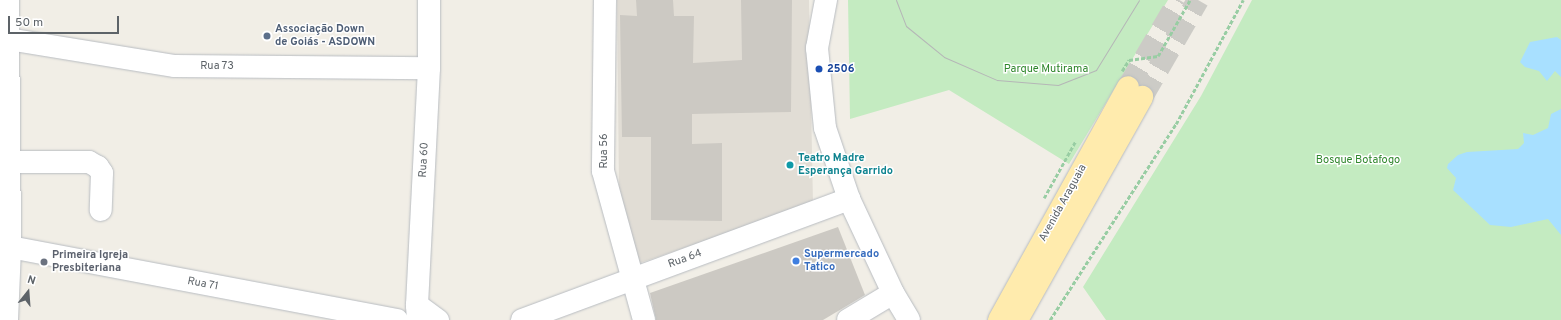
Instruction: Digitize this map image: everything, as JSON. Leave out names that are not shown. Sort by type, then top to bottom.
[{"type":"main road","name":"Avenida Araguaia","points":[[999,320],[1135,92],[1017,320]]},
{"type":"street","points":[[7,320],[10,247],[8,0]]},
{"type":"street","name":"Rua 60","points":[[418,313],[429,68],[429,0]]},
{"type":"street","name":"Rua 56","points":[[605,0],[603,171],[631,278],[644,320]]},
{"type":"street","points":[[826,0],[817,48],[824,128],[849,199],[893,293],[909,320]]},
{"type":"street","name":"Rua 73","points":[[8,39],[175,66],[429,68]]},
{"type":"street","points":[[9,162],[89,162],[98,167],[102,173],[102,210]]},
{"type":"street","name":"Rua 64","points":[[522,320],[631,278],[849,199]]},
{"type":"street","name":"Rua 71","points":[[10,247],[396,320]]},
{"type":"street","points":[[848,320],[893,293]]},
{"type":"street","points":[[418,313],[438,320]]},
{"type":"path","points":[[1050,320],[1176,124],[1243,0]]},
{"type":"shaded area","points":[[617,0],[809,0],[813,204],[637,264],[619,191]]},
{"type":"green space","name":"Parque Mutirama","points":[[848,0],[1168,0],[1069,164],[949,90],[850,119]]},
{"type":"green space","name":"Bosque Botafogo","points":[[1252,0],[1561,0],[1561,320],[1106,320],[1083,287],[1201,96]]},
{"type":"water","points":[[1557,37],[1561,40],[1561,77],[1555,71],[1547,81],[1539,71],[1525,67],[1520,62],[1530,42]]},
{"type":"water","points":[[1561,109],[1561,235],[1548,219],[1511,227],[1490,225],[1453,190],[1456,178],[1447,168],[1448,164],[1458,155],[1467,152],[1518,149],[1524,143],[1523,133],[1533,135],[1548,128],[1551,114]]},
{"type":"building","points":[[636,0],[673,0],[674,16],[694,16],[693,63],[742,60],[741,0],[792,0],[791,112],[692,114],[692,144],[722,143],[722,221],[651,220],[651,137],[622,137],[620,15],[637,16]]},
{"type":"building","name":"Supermercado Tatico","points":[[838,227],[865,295],[823,320],[656,320],[650,293]]},
{"type":"tunnel","points":[[1128,87],[1179,0]]},
{"type":"tunnel","points":[[1142,97],[1198,0]]},
{"type":"tram line","points":[[896,0],[906,26],[944,57],[997,80],[1058,85],[1096,70],[1139,0]]},
{"type":"place","name":"Associação Down de Goiás - ASDOWN","points":[[267,36]]},
{"type":"place","name":"2506","points":[[819,69]]},
{"type":"place","name":"Teatro Madre Esperança Garrido","points":[[790,165]]},
{"type":"place","name":"Supermercado Tatico","points":[[796,261]]},
{"type":"place","name":"Primeira Igreja Presbiteriana","points":[[44,262]]}]
